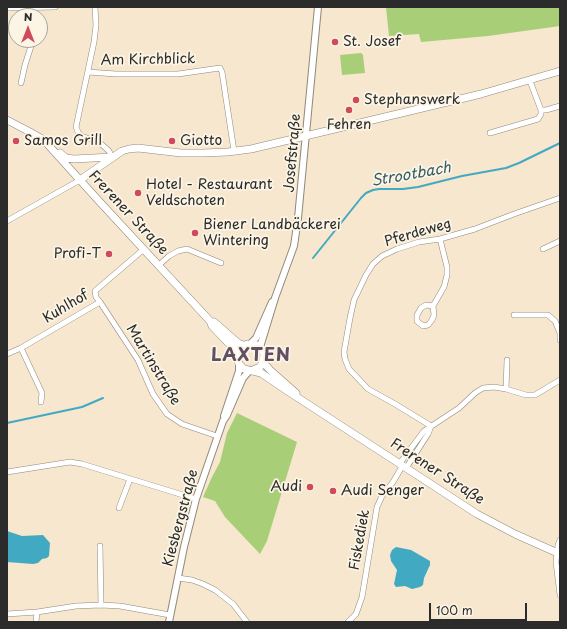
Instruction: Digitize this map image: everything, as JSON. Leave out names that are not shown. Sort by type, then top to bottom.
[{"type":"main road","points":[[80,180],[122,151],[138,148],[181,153],[234,151],[268,145],[482,94],[560,71]]},
{"type":"main road","name":"Frerener Straße","points":[[7,120],[44,140],[210,320],[215,322],[238,343],[247,344]]},
{"type":"main road","points":[[51,148],[66,158],[112,157]]},
{"type":"main road","name":"Frerener Straße","points":[[210,320],[212,326],[238,353]]},
{"type":"main road","points":[[247,344],[257,345],[260,347],[264,355],[263,362],[260,367],[252,370],[244,369],[239,364],[238,353],[247,344]]},
{"type":"main road","name":"Frerener Straße","points":[[263,362],[304,402]]},
{"type":"main road","name":"Frerener Straße","points":[[252,370],[261,372],[304,402],[477,514],[514,534],[559,553]]},
{"type":"street","points":[[33,8],[55,7]]},
{"type":"street","points":[[95,7],[96,25],[88,72],[76,126],[81,136],[103,144],[112,157]]},
{"type":"street","name":"Josefstraße","points":[[260,347],[275,298],[294,246],[307,136],[318,7]]},
{"type":"street","points":[[21,83],[31,48]]},
{"type":"street","name":"Am Kirchblick","points":[[88,72],[116,74],[178,74],[220,68],[222,72],[234,151]]},
{"type":"street","points":[[490,133],[538,119],[541,114],[541,110],[530,81]]},
{"type":"street","points":[[541,110],[560,106]]},
{"type":"street","points":[[7,221],[80,180]]},
{"type":"street","name":"Pferdeweg","points":[[432,426],[368,389],[349,369],[344,352],[354,300],[366,275],[373,264],[382,256],[397,249],[419,242],[440,239],[475,229],[560,198]]},
{"type":"street","points":[[433,306],[444,288],[447,275],[447,267],[440,239]]},
{"type":"street","points":[[543,249],[560,241]]},
{"type":"street","name":"Kuhlhof","points":[[7,354],[21,348],[100,302],[96,297],[95,291],[144,249]]},
{"type":"street","points":[[159,265],[169,256],[178,251],[187,249],[221,263]]},
{"type":"street","name":"Josefstraße","points":[[247,344],[256,338],[268,308],[275,298]]},
{"type":"street","name":"Martinstraße","points":[[100,302],[138,360],[153,394],[167,414],[182,424],[217,436]]},
{"type":"street","points":[[514,315],[548,314],[554,321],[560,333],[560,340]]},
{"type":"street","points":[[21,348],[42,392],[41,402]]},
{"type":"street","points":[[506,389],[507,360]]},
{"type":"street","name":"Kiesbergstraße","points":[[223,421],[224,413],[239,371],[239,364]]},
{"type":"street","name":"Kiesbergstraße","points":[[169,622],[188,527],[196,499],[223,421],[243,378],[252,370]]},
{"type":"street","points":[[403,465],[424,430],[459,408],[475,393],[483,388],[494,386],[526,395],[535,395],[560,380]]},
{"type":"street","points":[[7,472],[70,462],[82,464],[196,499]]},
{"type":"street","name":"Fiskediek","points":[[348,622],[356,614],[362,597],[377,507],[382,496],[393,482],[403,465]]},
{"type":"street","points":[[119,508],[130,479]]},
{"type":"street","points":[[560,540],[559,553],[556,562],[560,595]]},
{"type":"street","points":[[100,546],[101,605]]},
{"type":"street","points":[[178,578],[203,584],[215,590],[232,604],[247,622]]},
{"type":"street","points":[[7,614],[36,612],[76,606],[101,605],[120,606],[170,615]]},
{"type":"street","points":[[36,612],[36,622]]},
{"type":"green space","points":[[386,7],[560,7],[560,26],[488,36],[421,42],[419,34],[389,36]]},
{"type":"green space","points":[[361,53],[363,55],[365,73],[342,75],[340,55]]},
{"type":"green space","points":[[237,413],[297,442],[267,541],[260,554],[225,517],[215,501],[203,497],[220,462],[227,433]]},
{"type":"water","points":[[7,531],[22,536],[43,535],[50,543],[49,556],[42,559],[38,563],[33,564],[7,562]]},
{"type":"water","points":[[396,547],[411,550],[430,561],[423,585],[420,587],[412,589],[405,586],[396,587],[394,584],[397,570],[391,561],[390,555],[392,550]]},
{"type":"waterway","name":"Strootbach","points":[[313,258],[366,193],[379,189],[403,189],[418,187],[462,176],[506,168],[560,143]]},
{"type":"waterway","name":"Strootbach","points":[[7,423],[82,407],[103,398]]},
{"type":"place","name":"St. Josef","points":[[335,42]]},
{"type":"place","name":"Stephanswerk","points":[[356,100]]},
{"type":"place","name":"Fehren","points":[[349,110]]},
{"type":"place","name":"Samos Grill","points":[[16,141]]},
{"type":"place","name":"Giotto","points":[[172,141]]},
{"type":"place","name":"Hotel - Restaurant Veldschoten","points":[[138,193]]},
{"type":"place","name":"Biener Landbäckerei Wintering","points":[[195,233]]},
{"type":"place","name":"Profi-T","points":[[109,254]]},
{"type":"place","name":"Audi","points":[[310,487]]},
{"type":"place","name":"Audi Senger","points":[[333,491]]},
{"type":"district","name":"LAXTEN","points":[[251,356]]}]
